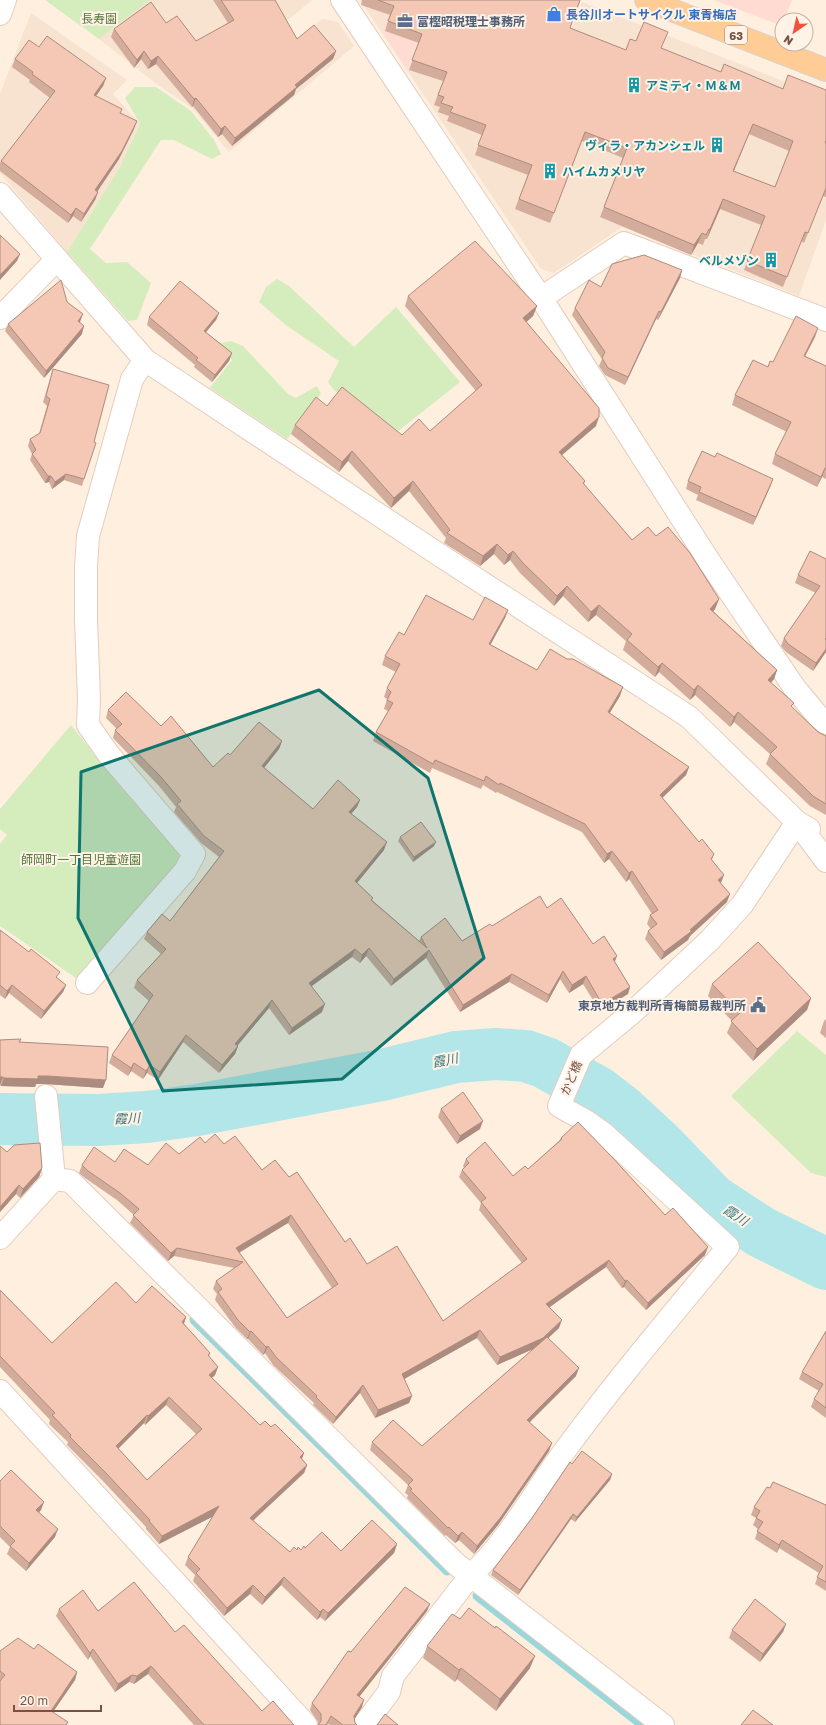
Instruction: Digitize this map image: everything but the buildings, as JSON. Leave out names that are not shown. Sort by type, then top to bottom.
[{"type":"main road","name":"63","points":[[646,0],[826,70]]},
{"type":"street","points":[[0,14],[6,0]]},
{"type":"street","points":[[342,0],[541,298],[714,568],[794,687],[823,712]]},
{"type":"street","points":[[0,194],[145,360],[425,546],[689,717],[797,822],[826,861]]},
{"type":"street","points":[[541,298],[624,243],[826,320]]},
{"type":"street","points":[[0,318],[57,259]]},
{"type":"street","points":[[87,983],[185,871],[194,854],[109,755],[88,725],[89,699],[86,612],[88,536],[132,379],[145,360]]},
{"type":"street","points":[[797,822],[826,838]]},
{"type":"street","name":"かど橋","points":[[470,1576],[484,1563],[502,1540],[528,1505],[562,1453],[645,1347],[728,1247],[603,1133],[586,1121],[559,1106],[561,1100],[581,1055],[634,1012],[710,940],[742,905],[797,822]]},
{"type":"street","points":[[0,1238],[54,1179],[46,1096]]},
{"type":"street","points":[[54,1179],[70,1181],[470,1576],[664,1725]]},
{"type":"street","points":[[0,1391],[306,1725]]},
{"type":"street","points":[[364,1725],[389,1692],[393,1676],[470,1576]]},
{"type":"highlighted area","points":[[319,690],[428,778],[484,958],[342,1079],[163,1091],[78,918],[81,772]]},
{"type":"shaded area","points":[[150,0],[312,0],[250,51],[241,85],[322,19],[338,22],[354,46],[229,152],[193,109],[154,82],[99,39]]},
{"type":"shaded area","points":[[360,0],[394,0],[382,33]]},
{"type":"shaded area","points":[[394,0],[431,5],[407,70],[382,33]]},
{"type":"shaded area","points":[[714,0],[792,0],[787,12],[774,12],[774,23]]},
{"type":"shaded area","points":[[582,2],[826,98],[826,220],[799,296],[622,227],[554,273],[541,269],[407,70],[430,5],[568,39]]},
{"type":"shaded area","points":[[31,13],[127,80],[113,94],[140,124],[120,167],[67,252],[0,173],[0,94]]},
{"type":"green space","name":"長寿園","points":[[45,0],[150,0],[99,39]]},
{"type":"green space","points":[[135,87],[156,87],[191,111],[214,140],[221,154],[212,159],[174,140],[161,140],[90,249],[106,263],[127,262],[151,283],[137,320],[128,321],[67,252],[120,167],[140,124],[125,98]]},
{"type":"green space","points":[[277,279],[289,286],[354,347],[396,307],[460,382],[392,436],[334,390],[328,382],[339,361],[287,326],[259,302],[266,287]]},
{"type":"green space","points":[[231,341],[243,346],[288,394],[296,398],[317,386],[321,394],[287,439],[210,388],[232,360],[219,344]]},
{"type":"green space","name":"師岡町一丁目児童遊園","points":[[71,725],[120,787],[179,851],[179,866],[79,980],[0,926],[0,844],[7,835],[0,829],[0,809]]},
{"type":"green space","points":[[797,1031],[826,1055],[826,1177],[811,1173],[731,1096]]},
{"type":"waterway","name":"霞川","points":[[0,1119],[97,1120],[147,1117],[197,1110],[382,1075],[456,1057],[496,1054],[526,1056],[546,1063],[599,1093],[621,1110],[659,1145],[712,1200],[761,1232],[826,1264]]},
{"type":"waterway","points":[[60,1119],[63,1141]]},
{"type":"waterway","points":[[194,1320],[447,1571]]},
{"type":"waterway","points":[[477,1596],[642,1725]]},
{"type":"place","name":"長谷川オートサイクル 東青梅店","points":[[554,14]]},
{"type":"place","name":"富樫昭税理士事務所","points":[[405,21]]},
{"type":"place","name":"アミティ・Ｍ＆Ｍ","points":[[634,85]]},
{"type":"place","name":"ヴィラ・アカンシェル","points":[[717,145]]},
{"type":"place","name":"ハイムカメリヤ","points":[[550,171]]},
{"type":"place","name":"ベルメゾン","points":[[771,260]]},
{"type":"place","name":"東京地方裁判所青梅簡易裁判所","points":[[758,1005]]}]
